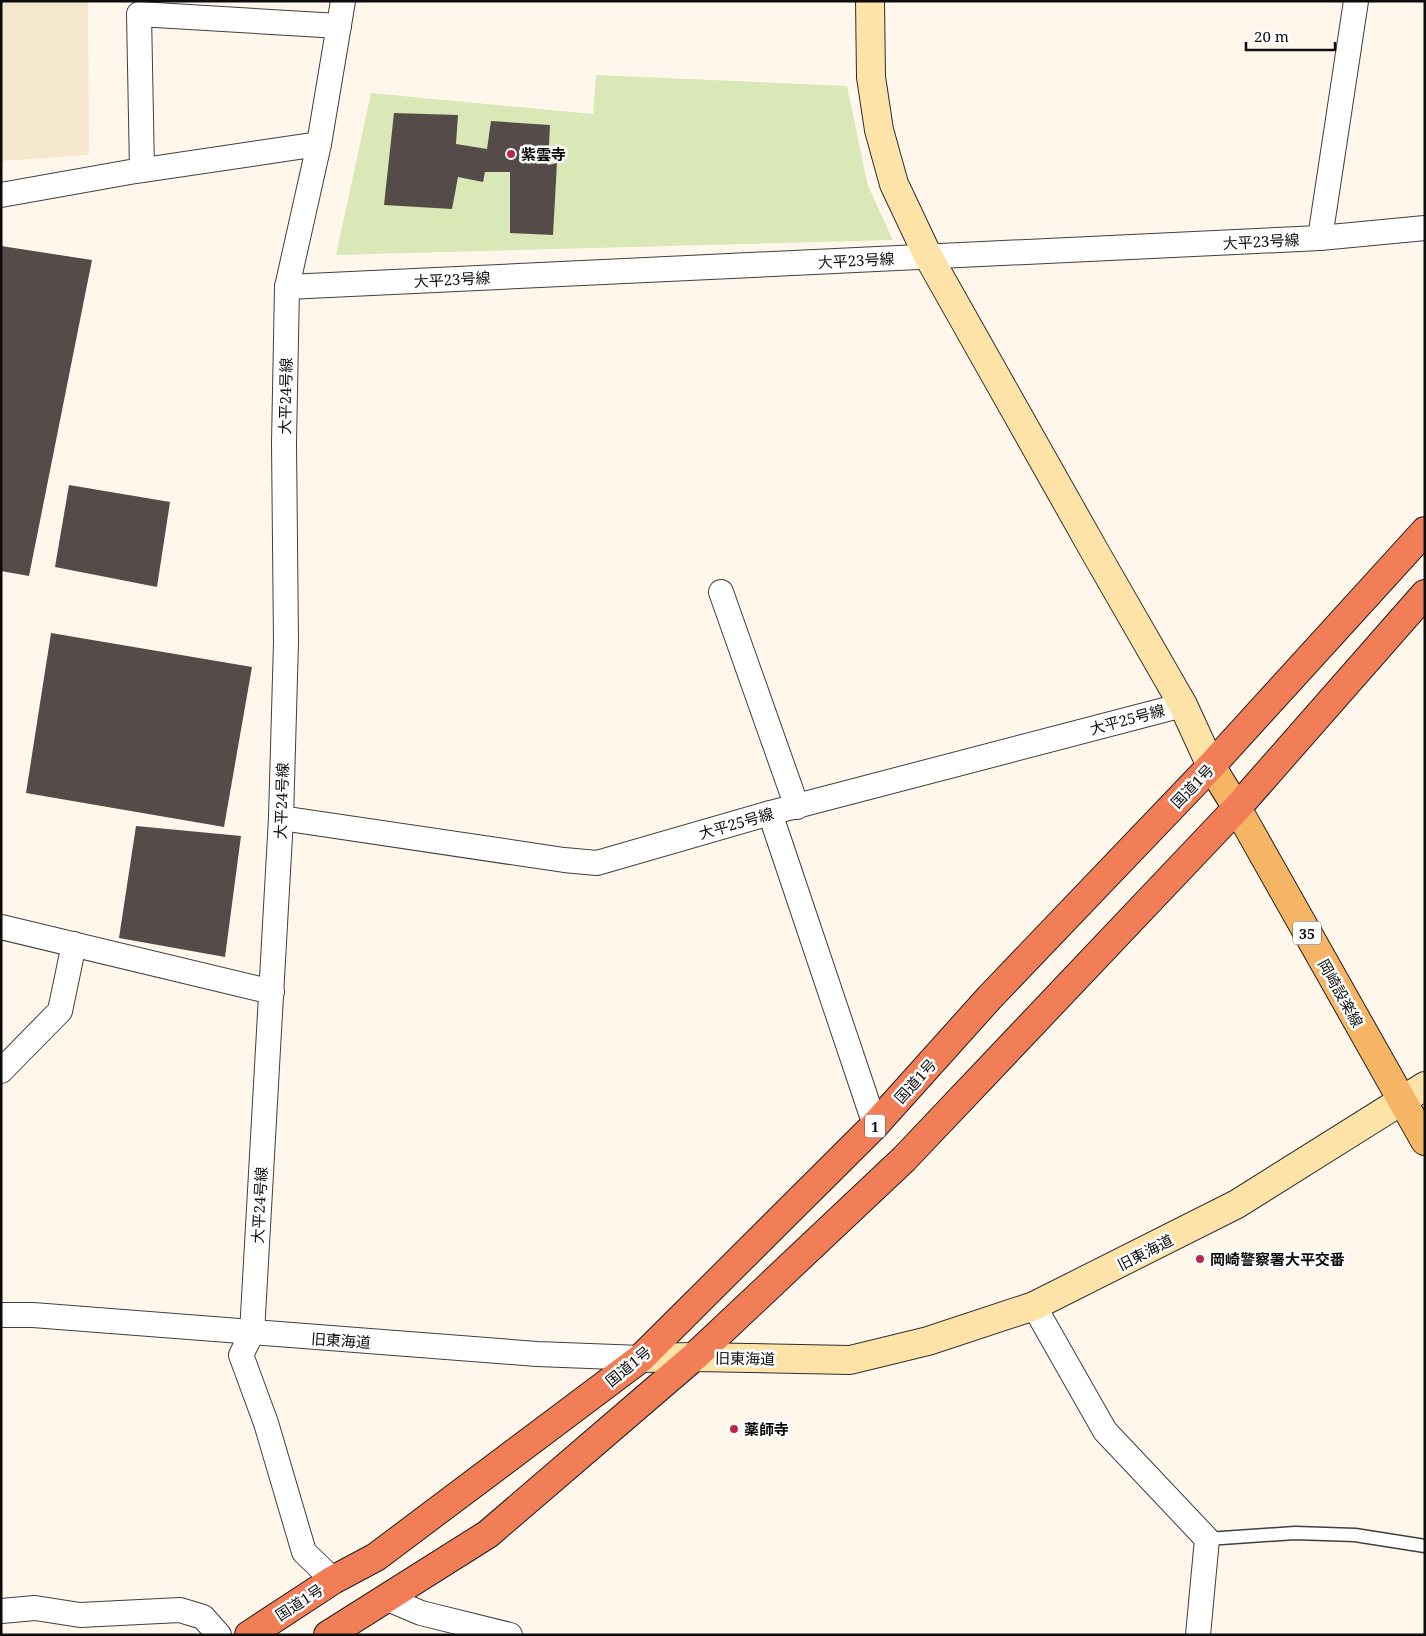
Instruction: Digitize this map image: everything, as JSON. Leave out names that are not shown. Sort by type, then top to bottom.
[{"type":"highway","name":"国道1号","points":[[248,1635],[333,1580],[376,1557],[641,1358],[876,1125],[990,997],[1211,766],[1425,531]]},
{"type":"highway","points":[[328,1635],[488,1534],[694,1356],[904,1159],[1236,808],[1425,594]]},
{"type":"main road","name":"岡崎設楽線","points":[[1211,766],[1425,1141]]},
{"type":"street","name":"大平24号線","points":[[333,1580],[304,1552],[266,1423],[241,1355],[252,1333],[281,818],[286,642],[284,443],[287,287],[319,144],[343,1]]},
{"type":"street","points":[[870,1],[871,77],[879,130],[894,184],[928,256],[1095,552],[1184,705],[1211,766]]},
{"type":"street","points":[[1320,238],[1356,1]]},
{"type":"street","points":[[142,170],[139,14],[339,26]]},
{"type":"street","points":[[1,195],[142,170],[319,144]]},
{"type":"street","name":"大平23号線","points":[[287,287],[1320,238],[1425,228]]},
{"type":"street","points":[[722,592],[797,807]]},
{"type":"street","name":"大平25号線","points":[[281,818],[555,859],[597,863],[770,813],[1184,705]]},
{"type":"street","points":[[770,813],[876,1125]]},
{"type":"street","points":[[1,927],[272,992]]},
{"type":"street","points":[[1,1071],[60,1011],[74,944]]},
{"type":"street","name":"旧東海道","points":[[1,1315],[33,1315],[536,1354],[641,1358],[694,1356],[850,1360],[928,1341],[1034,1306],[1238,1204],[1425,1086]]},
{"type":"street","points":[[1034,1306],[1106,1431],[1207,1539],[1198,1635]]},
{"type":"street","points":[[388,1598],[421,1613],[510,1635]]},
{"type":"street","points":[[1,1611],[35,1608],[80,1615],[180,1610],[203,1617],[219,1635]]},
{"type":"lane","points":[[1207,1539],[1295,1533],[1355,1535],[1425,1546]]},
{"type":"shaded area","points":[[1,1],[88,1],[89,155],[1,161]]},
{"type":"green space","points":[[596,75],[847,86],[868,186],[893,240],[336,255],[371,93],[593,114]]},
{"type":"building","points":[[394,113],[458,115],[456,144],[487,149],[491,121],[550,125],[548,165],[557,163],[553,235],[510,233],[510,172],[485,172],[483,182],[458,177],[452,209],[384,205]]},
{"type":"building","points":[[1,246],[92,260],[29,576],[1,571]]},
{"type":"building","points":[[69,485],[170,502],[157,587],[55,567]]},
{"type":"building","points":[[51,633],[252,667],[224,827],[26,793]]},
{"type":"building","points":[[136,826],[241,836],[225,957],[119,938]]},
{"type":"place","name":"紫雲寺","points":[[511,154]]},
{"type":"place","name":"岡崎警察署大平交番","points":[[1200,1259]]},
{"type":"place","name":"薬師寺","points":[[734,1429]]}]
